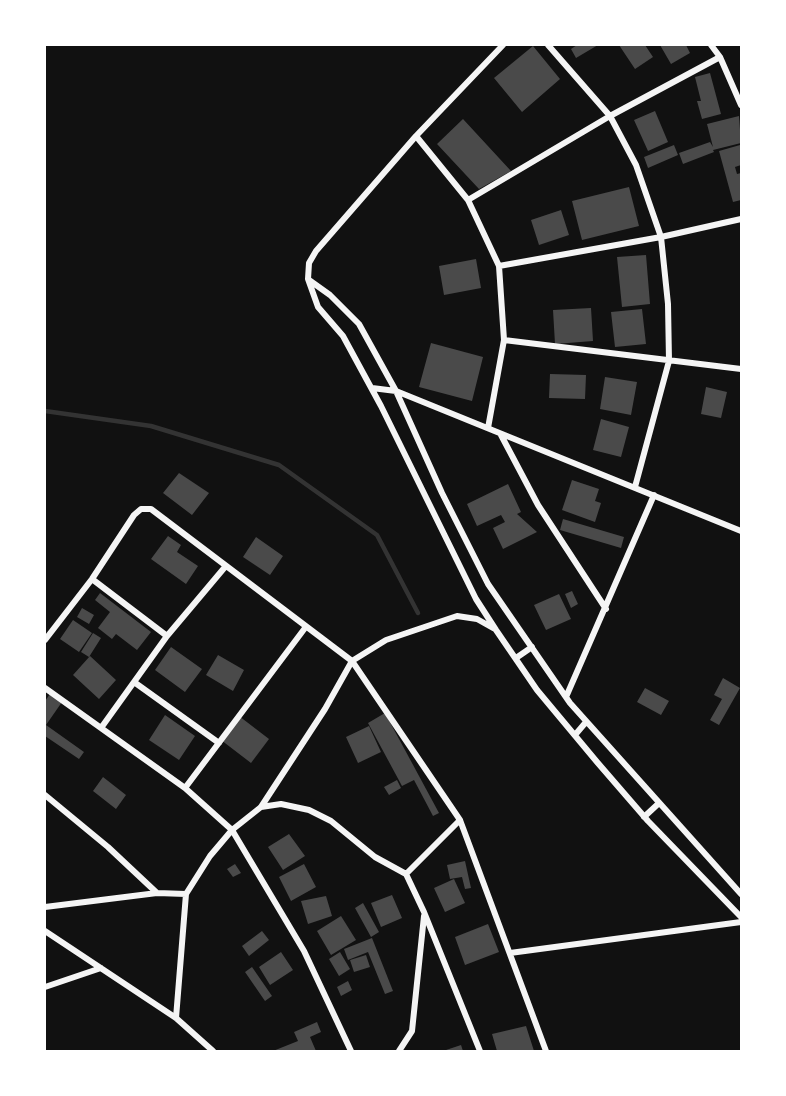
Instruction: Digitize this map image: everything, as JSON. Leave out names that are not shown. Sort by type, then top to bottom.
[{"type":"street","points":[[503,45],[416,136],[316,251],[309,263],[308,279],[318,307],[343,336],[372,388],[476,599],[496,630],[537,690],[644,817],[741,917]]},
{"type":"street","points":[[548,45],[610,116],[636,165],[661,237],[668,304],[669,361],[635,487]]},
{"type":"street","points":[[711,45],[720,57],[741,105]]},
{"type":"street","points":[[468,200],[610,116],[720,57]]},
{"type":"street","points":[[416,136],[468,200],[499,266],[504,340],[488,428]]},
{"type":"street","points":[[499,266],[661,237],[741,219]]},
{"type":"street","points":[[308,279],[330,295],[359,324],[396,391],[442,493],[488,584],[566,697],[658,804],[741,894]]},
{"type":"street","points":[[504,340],[741,369]]},
{"type":"street","points":[[372,388],[396,391],[741,531]]},
{"type":"street","points":[[500,434],[538,505],[606,609]]},
{"type":"street","points":[[566,697],[654,495]]},
{"type":"street","points":[[45,640],[92,579],[134,515],[141,509],[151,509],[352,662],[460,820],[546,1051]]},
{"type":"street","points":[[101,728],[167,636],[225,567]]},
{"type":"street","points":[[92,579],[167,636]]},
{"type":"street","points":[[176,1018],[186,894],[210,856],[232,830],[261,807],[326,709],[352,662],[403,633],[457,616],[477,619],[496,630]]},
{"type":"street","points":[[185,788],[305,628]]},
{"type":"street","points":[[516,658],[532,647]]},
{"type":"street","points":[[134,682],[219,743]]},
{"type":"street","points":[[45,688],[185,788],[232,830],[304,951],[351,1051]]},
{"type":"street","points":[[575,735],[586,722]]},
{"type":"street","points":[[45,795],[115,853],[157,893]]},
{"type":"street","points":[[261,807],[281,804],[309,810],[331,821],[375,857],[406,874],[424,912],[480,1051]]},
{"type":"street","points":[[644,817],[658,804]]},
{"type":"street","points":[[406,874],[460,820]]},
{"type":"street","points":[[716,890],[727,880]]},
{"type":"street","points":[[45,907],[157,893],[186,894]]},
{"type":"street","points":[[399,1051],[412,1031],[424,912]]},
{"type":"street","points":[[510,953],[741,922]]},
{"type":"street","points":[[45,931],[176,1018],[213,1051]]},
{"type":"street","points":[[45,987],[101,968]]},
{"type":"building","points":[[577,45],[598,45],[576,58],[571,49]]},
{"type":"building","points":[[619,45],[645,45],[653,57],[635,69]]},
{"type":"building","points":[[660,45],[686,45],[690,53],[671,64]]},
{"type":"building","points":[[533,46],[560,79],[522,112],[494,78]]},
{"type":"building","points":[[710,73],[721,114],[702,119],[697,101],[701,101],[695,77]]},
{"type":"building","points":[[655,111],[668,142],[648,151],[634,120]]},
{"type":"building","points":[[739,116],[741,143],[713,150],[714,152],[683,164],[679,153],[710,142],[713,147],[707,124]]},
{"type":"building","points":[[463,119],[511,171],[479,189],[437,144]]},
{"type":"building","points":[[674,145],[678,155],[648,168],[644,157]]},
{"type":"building","points":[[740,145],[741,165],[735,167],[737,174],[741,173],[741,200],[733,202],[719,151]]},
{"type":"building","points":[[629,187],[639,226],[582,240],[572,201]]},
{"type":"building","points":[[561,210],[569,235],[539,245],[531,220]]},
{"type":"building","points":[[646,255],[650,304],[622,307],[617,257]]},
{"type":"building","points":[[476,259],[481,288],[444,295],[439,266]]},
{"type":"building","points":[[591,308],[593,341],[555,344],[553,310]]},
{"type":"building","points":[[642,309],[646,344],[615,347],[611,312]]},
{"type":"building","points":[[431,343],[483,357],[472,401],[419,387]]},
{"type":"building","points":[[550,374],[586,375],[585,399],[549,398]]},
{"type":"building","points":[[605,377],[637,382],[631,415],[600,409]]},
{"type":"building","points":[[706,387],[727,392],[721,418],[701,414]]},
{"type":"building","points":[[601,419],[629,427],[621,457],[593,450]]},
{"type":"building","points":[[179,473],[209,493],[192,515],[163,493]]},
{"type":"building","points":[[572,480],[599,489],[595,501],[601,503],[595,522],[562,510]]},
{"type":"building","points":[[508,484],[521,512],[517,514],[537,532],[503,549],[493,528],[505,522],[501,515],[477,526],[467,504]]},
{"type":"building","points":[[563,519],[624,537],[621,548],[560,530]]},
{"type":"building","points":[[168,536],[181,545],[177,552],[198,566],[186,584],[151,559]]},
{"type":"building","points":[[256,537],[283,556],[270,575],[243,557]]},
{"type":"building","points":[[572,591],[578,604],[571,608],[565,594]]},
{"type":"building","points":[[100,593],[151,632],[137,650],[116,634],[112,639],[98,628],[110,612],[95,600]]},
{"type":"building","points":[[559,594],[571,619],[546,630],[534,605]]},
{"type":"building","points":[[82,608],[94,615],[89,624],[77,617]]},
{"type":"building","points":[[73,620],[92,633],[79,652],[60,639]]},
{"type":"building","points":[[93,633],[101,638],[89,657],[81,652]]},
{"type":"building","points":[[171,647],[202,669],[185,692],[155,670]]},
{"type":"building","points":[[218,655],[244,670],[233,691],[206,675]]},
{"type":"building","points":[[90,656],[116,680],[99,699],[73,675]]},
{"type":"building","points":[[723,678],[740,688],[719,725],[710,720],[722,699],[714,695]]},
{"type":"building","points":[[645,688],[669,701],[661,715],[637,702]]},
{"type":"building","points":[[50,694],[62,702],[46,725],[84,752],[79,759],[45,736],[45,701]]},
{"type":"building","points":[[385,713],[439,813],[433,816],[414,780],[402,786],[368,723]]},
{"type":"building","points":[[165,715],[195,736],[179,760],[149,740]]},
{"type":"building","points":[[239,716],[269,739],[251,763],[221,740]]},
{"type":"building","points":[[369,726],[381,752],[358,763],[346,737]]},
{"type":"building","points":[[103,777],[126,795],[116,809],[93,791]]},
{"type":"building","points":[[397,780],[401,788],[389,795],[384,787]]},
{"type":"building","points":[[289,834],[305,856],[283,870],[268,847]]},
{"type":"building","points":[[465,861],[471,888],[465,889],[462,877],[450,879],[447,865]]},
{"type":"building","points":[[235,864],[241,873],[233,877],[227,869]]},
{"type":"building","points":[[304,864],[316,887],[291,901],[279,877]]},
{"type":"building","points":[[454,879],[465,903],[445,912],[434,888]]},
{"type":"building","points":[[392,895],[402,918],[381,927],[371,903]]},
{"type":"building","points":[[326,896],[332,916],[308,924],[301,901]]},
{"type":"building","points":[[363,903],[379,932],[371,937],[355,908]]},
{"type":"building","points":[[341,916],[356,940],[331,955],[317,931]]},
{"type":"building","points":[[488,924],[499,952],[465,965],[455,937]]},
{"type":"building","points":[[262,931],[269,940],[249,956],[242,946]]},
{"type":"building","points":[[372,938],[393,991],[385,994],[368,952],[348,960],[344,949]]},
{"type":"building","points":[[281,952],[293,970],[270,985],[259,967]]},
{"type":"building","points":[[340,952],[350,969],[339,976],[329,959]]},
{"type":"building","points":[[366,955],[370,967],[354,972],[350,960]]},
{"type":"building","points":[[252,967],[272,996],[265,1001],[245,972]]},
{"type":"building","points":[[348,981],[352,990],[341,996],[337,987]]},
{"type":"building","points":[[317,1022],[321,1032],[310,1037],[316,1051],[273,1051],[298,1041],[294,1032]]},
{"type":"building","points":[[526,1026],[534,1051],[497,1051],[492,1034]]},
{"type":"building","points":[[461,1045],[463,1051],[443,1051]]},
{"type":"waterway","points":[[45,411],[151,426],[279,465],[377,535],[418,613]]}]
